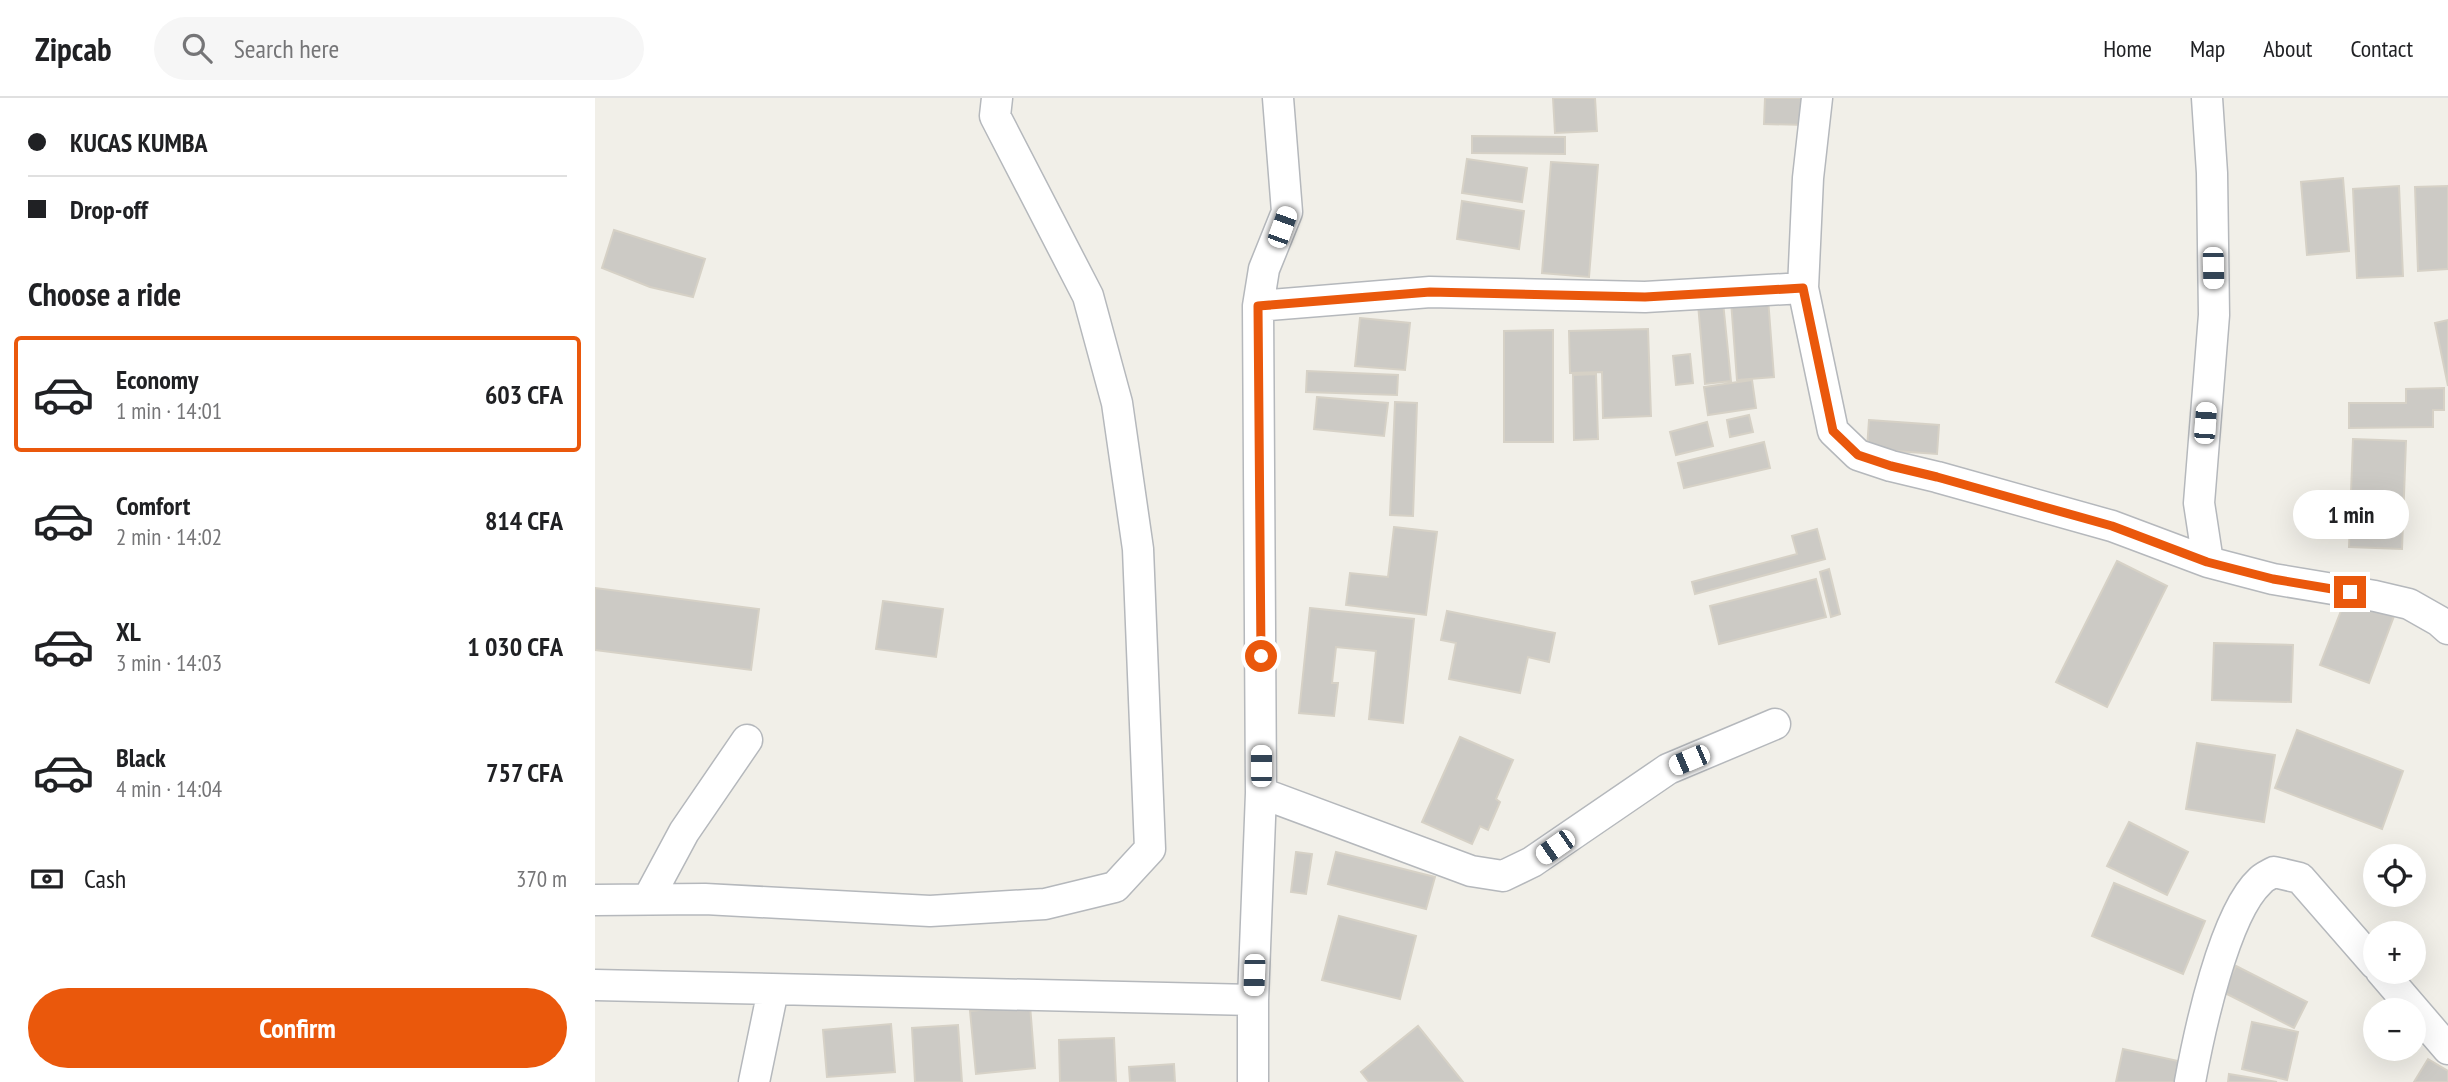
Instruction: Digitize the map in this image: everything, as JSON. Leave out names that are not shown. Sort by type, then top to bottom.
[{"type":"street","points":[[595,900],[705,899],[930,911],[1045,904],[1115,887],[1150,849],[1137,549],[1118,403],[1088,296],[995,116],[997,98]]},
{"type":"street","points":[[1253,1082],[1261,793],[1258,306],[1264,269],[1287,212],[1278,98]]},
{"type":"street","points":[[1817,98],[1808,178],[1803,288],[1833,431],[1858,455],[2112,526],[2207,562],[2273,579],[2409,604],[2448,629]]},
{"type":"street","points":[[2207,98],[2212,173],[2214,315],[2199,503],[2207,562]]},
{"type":"street","points":[[1258,306],[1430,292],[1645,297],[1803,288]]},
{"type":"street","points":[[1261,793],[1471,871],[1503,876],[1532,862],[1668,769],[1775,724]]},
{"type":"street","points":[[648,899],[684,832],[747,740]]},
{"type":"street","points":[[2190,1082],[2200,1027],[2224,951],[2240,909],[2260,881],[2274,872],[2300,878],[2363,950]]},
{"type":"street","points":[[2392,984],[2448,1049]]},
{"type":"street","points":[[595,985],[1254,1000]]},
{"type":"street","points":[[754,1082],[773,989]]},
{"type":"building","points":[[1553,98],[1595,98],[1597,131],[1555,133]]},
{"type":"building","points":[[1765,98],[1806,98],[1806,125],[1764,124]]},
{"type":"building","points":[[1472,136],[1565,137],[1565,154],[1472,153]]},
{"type":"building","points":[[1467,159],[1527,168],[1522,202],[1462,193]]},
{"type":"building","points":[[1551,162],[1598,165],[1589,277],[1542,273]]},
{"type":"building","points":[[2343,178],[2349,251],[2307,255],[2301,182]]},
{"type":"building","points":[[2399,186],[2403,276],[2357,278],[2353,189]]},
{"type":"building","points":[[2448,186],[2448,269],[2418,271],[2415,187]]},
{"type":"building","points":[[1462,201],[1524,211],[1519,249],[1457,239]]},
{"type":"building","points":[[614,230],[705,259],[693,297],[650,287],[602,268]]},
{"type":"building","points":[[1768,298],[1774,377],[1737,380],[1731,301]]},
{"type":"building","points":[[1723,302],[1731,381],[1705,384],[1698,304]]},
{"type":"building","points":[[1360,318],[1410,323],[1405,370],[1355,366]]},
{"type":"building","points":[[2448,320],[2448,386],[2435,323]]},
{"type":"building","points":[[1648,329],[1651,416],[1603,418],[1602,372],[1570,373],[1569,331]]},
{"type":"building","points":[[1553,330],[1553,442],[1504,442],[1504,331]]},
{"type":"building","points":[[1690,354],[1693,383],[1676,385],[1673,356]]},
{"type":"building","points":[[1307,371],[1398,375],[1397,395],[1306,392]]},
{"type":"building","points":[[1596,374],[1598,439],[1574,440],[1573,375]]},
{"type":"building","points":[[1752,380],[1756,408],[1708,415],[1704,387]]},
{"type":"building","points":[[2444,388],[2444,410],[2433,410],[2433,427],[2349,428],[2349,403],[2406,403],[2406,389]]},
{"type":"building","points":[[1317,397],[1388,403],[1384,436],[1314,429]]},
{"type":"building","points":[[1395,402],[1417,403],[1413,516],[1390,515]]},
{"type":"building","points":[[1749,415],[1753,432],[1730,437],[1727,420]]},
{"type":"building","points":[[1869,420],[1939,425],[1937,454],[1867,449]]},
{"type":"building","points":[[1707,422],[1713,446],[1676,455],[1670,432]]},
{"type":"building","points":[[2353,439],[2406,441],[2402,549],[2349,547]]},
{"type":"building","points":[[1764,442],[1770,468],[1684,488],[1678,463]]},
{"type":"building","points":[[1394,527],[1437,532],[1426,615],[1346,605],[1350,573],[1388,577]]},
{"type":"building","points":[[1817,529],[1825,559],[1695,594],[1692,582],[1797,554],[1792,536]]},
{"type":"building","points":[[2117,561],[2167,586],[2107,707],[2056,682]]},
{"type":"building","points":[[1829,569],[1840,614],[1831,617],[1820,572]]},
{"type":"building","points":[[1816,579],[1826,617],[1719,644],[1710,606]]},
{"type":"building","points":[[595,588],[759,609],[751,670],[595,650]]},
{"type":"building","points":[[2346,598],[2394,616],[2369,683],[2320,665]]},
{"type":"building","points":[[883,601],[943,609],[936,657],[876,649]]},
{"type":"building","points":[[1310,608],[1414,619],[1403,723],[1369,719],[1376,651],[1336,647],[1332,683],[1338,683],[1334,716],[1299,713]]},
{"type":"building","points":[[1447,611],[1555,633],[1549,662],[1528,657],[1520,693],[1449,679],[1456,643],[1441,640]]},
{"type":"building","points":[[2214,643],[2293,645],[2291,702],[2212,700]]},
{"type":"building","points":[[2297,730],[2403,771],[2382,829],[2275,788]]},
{"type":"building","points":[[1460,737],[1513,760],[1496,799],[1500,802],[1488,830],[1480,826],[1472,844],[1422,822]]},
{"type":"building","points":[[2197,743],[2275,755],[2264,822],[2186,809]]},
{"type":"building","points":[[2129,822],[2188,852],[2167,895],[2107,866]]},
{"type":"building","points":[[1296,852],[1312,854],[1306,894],[1291,892]]},
{"type":"building","points":[[1336,852],[1435,877],[1426,909],[1328,884]]},
{"type":"building","points":[[2114,883],[2205,921],[2183,974],[2092,936]]},
{"type":"building","points":[[1339,916],[1416,936],[1400,999],[1322,980]]},
{"type":"building","points":[[2236,966],[2307,1002],[2294,1028],[2223,992]]},
{"type":"building","points":[[1030,1005],[1035,1068],[976,1074],[970,1011]]},
{"type":"building","points":[[2252,1022],[2298,1032],[2287,1080],[2242,1069]]},
{"type":"building","points":[[891,1024],[895,1072],[827,1077],[823,1030]]},
{"type":"building","points":[[958,1025],[962,1082],[915,1082],[912,1028]]},
{"type":"building","points":[[1418,1026],[1463,1082],[1369,1082],[1361,1072]]},
{"type":"building","points":[[1114,1038],[1116,1082],[1060,1082],[1059,1040]]},
{"type":"building","points":[[2123,1049],[2187,1063],[2183,1082],[2116,1082]]},
{"type":"building","points":[[2428,1059],[2448,1071],[2448,1082],[2414,1082]]},
{"type":"building","points":[[1174,1064],[1175,1082],[1130,1082],[1129,1067]]},
{"type":"building","points":[[2229,1074],[2277,1082],[2228,1082]]},
{"type":"route","points":[[1261,656],[1258,306],[1430,292],[1645,297],[1803,288],[1833,431],[1858,455],[2112,526],[2207,562],[2273,579],[2350,592]]}]
